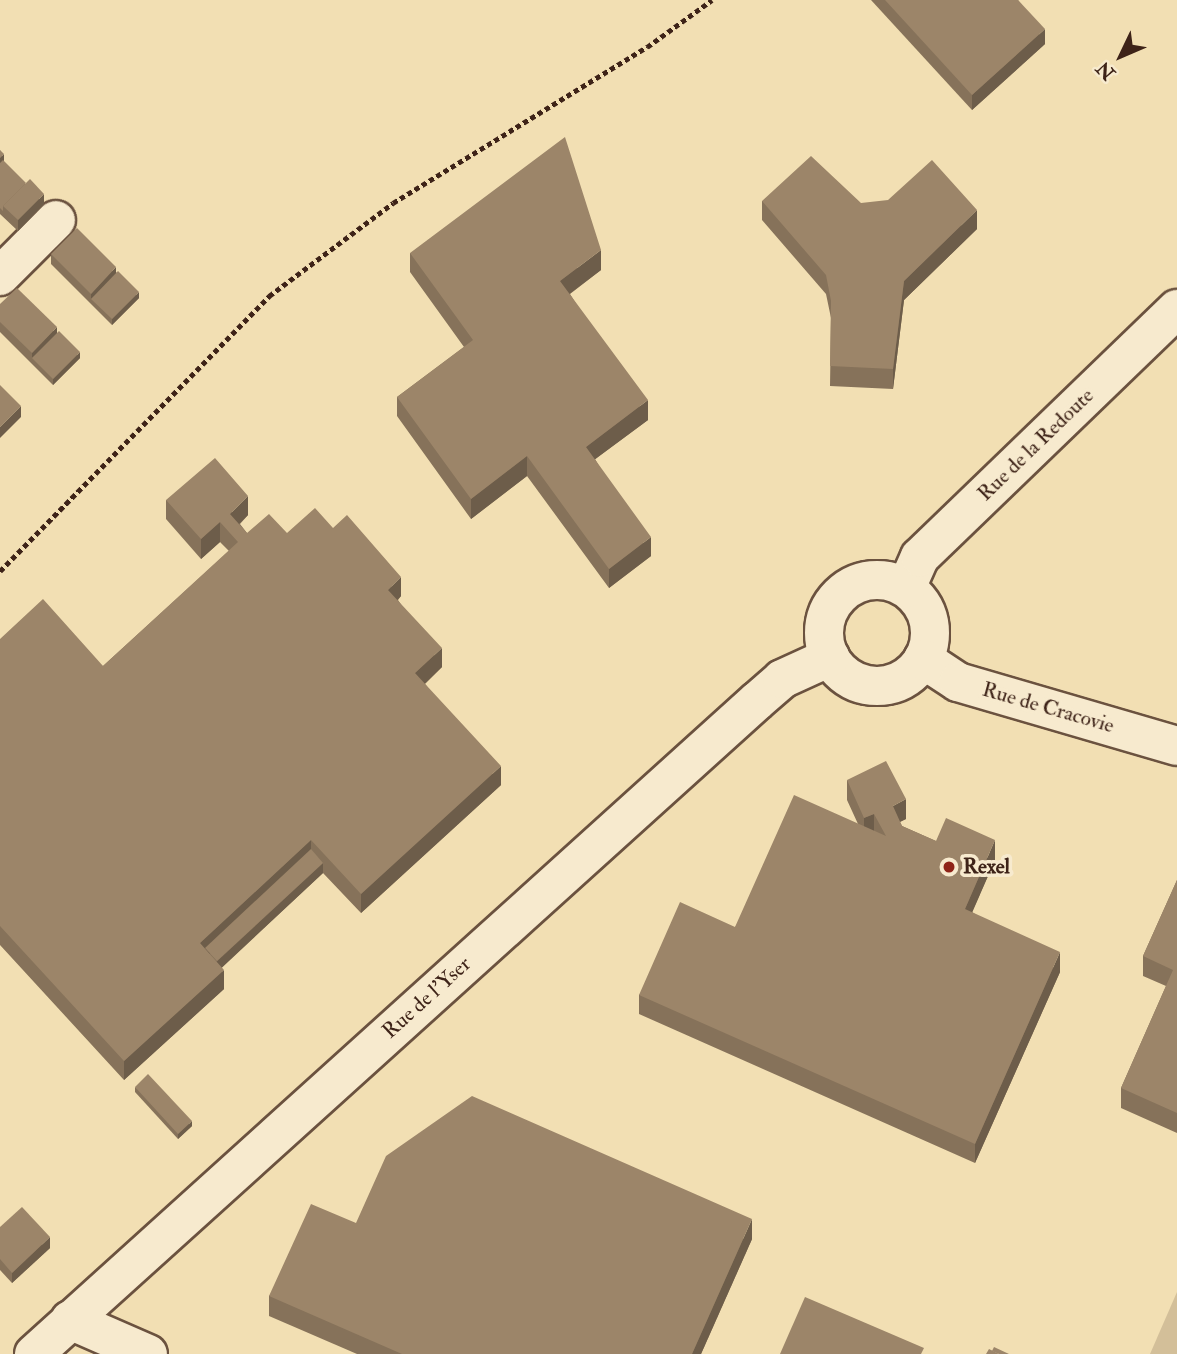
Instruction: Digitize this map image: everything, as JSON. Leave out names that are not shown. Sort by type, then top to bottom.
[{"type":"street","points":[[0,276],[56,220]]},
{"type":"street","name":"Rue de la Redoute","points":[[906,588],[920,557],[1177,309]]},
{"type":"street","points":[[873,580],[906,588],[926,612],[929,644],[923,659],[900,681],[868,685],[840,671],[830,657],[825,623],[841,593],[873,580]]},
{"type":"street","name":"Rue de l'Yser","points":[[34,1354],[766,693],[782,679],[830,657]]},
{"type":"street","name":"Rue de Cracovie","points":[[923,659],[958,681],[1177,746]]},
{"type":"street","points":[[70,1320],[148,1354]]},
{"type":"path","points":[[0,571],[269,296],[393,203],[647,47],[712,0]]},
{"type":"shaded area","points":[[1177,1292],[1177,1354],[1150,1354]]},
{"type":"building","points":[[885,0],[1018,0],[1045,29],[972,95]]},
{"type":"building","points":[[565,137],[601,250],[560,281],[648,400],[586,447],[651,537],[609,569],[527,456],[471,499],[397,397],[473,340],[410,253]]},
{"type":"building","points":[[811,156],[861,203],[888,200],[932,160],[977,210],[904,281],[893,369],[830,366],[831,301],[826,275],[762,201]]},
{"type":"building","points":[[3,160],[26,183],[3,206],[3,211],[0,208],[0,163]]},
{"type":"building","points":[[30,179],[44,194],[18,220],[3,206]]},
{"type":"building","points":[[77,228],[116,267],[91,294],[51,254]]},
{"type":"building","points":[[118,271],[139,292],[112,319],[91,299]]},
{"type":"building","points":[[17,288],[57,327],[32,353],[0,322],[0,304]]},
{"type":"building","points":[[59,331],[80,352],[53,379],[32,358]]},
{"type":"building","points":[[0,385],[21,406],[0,427]]},
{"type":"building","points":[[215,458],[248,496],[230,514],[247,533],[269,514],[287,533],[315,508],[333,528],[347,515],[401,577],[388,590],[442,648],[415,673],[501,766],[361,894],[311,840],[200,943],[224,970],[124,1061],[0,926],[0,639],[43,599],[103,666],[238,542],[220,522],[201,539],[166,500]]},
{"type":"building","points":[[886,761],[906,799],[893,806],[902,826],[936,841],[946,818],[995,840],[965,909],[1060,952],[975,1144],[639,995],[680,902],[735,927],[794,795],[886,836],[874,814],[864,818],[847,780]]},
{"type":"building","points":[[311,849],[323,863],[217,961],[205,948]]},
{"type":"building","points":[[1177,880],[1177,1113],[1121,1088],[1173,970],[1143,956]]},
{"type":"building","points":[[148,1074],[192,1121],[178,1134],[135,1087]]},
{"type":"building","points":[[472,1096],[752,1219],[692,1354],[402,1354],[269,1296],[311,1204],[356,1223],[386,1156]]},
{"type":"building","points":[[22,1207],[50,1237],[12,1273],[0,1259],[0,1227]]},
{"type":"building","points":[[805,1297],[924,1348],[921,1354],[780,1354]]},
{"type":"building","points":[[994,1347],[1009,1354],[992,1351]]},
{"type":"building","points":[[989,1349],[999,1354],[986,1354]]},
{"type":"place","name":"Rexel","points":[[949,867]]}]
